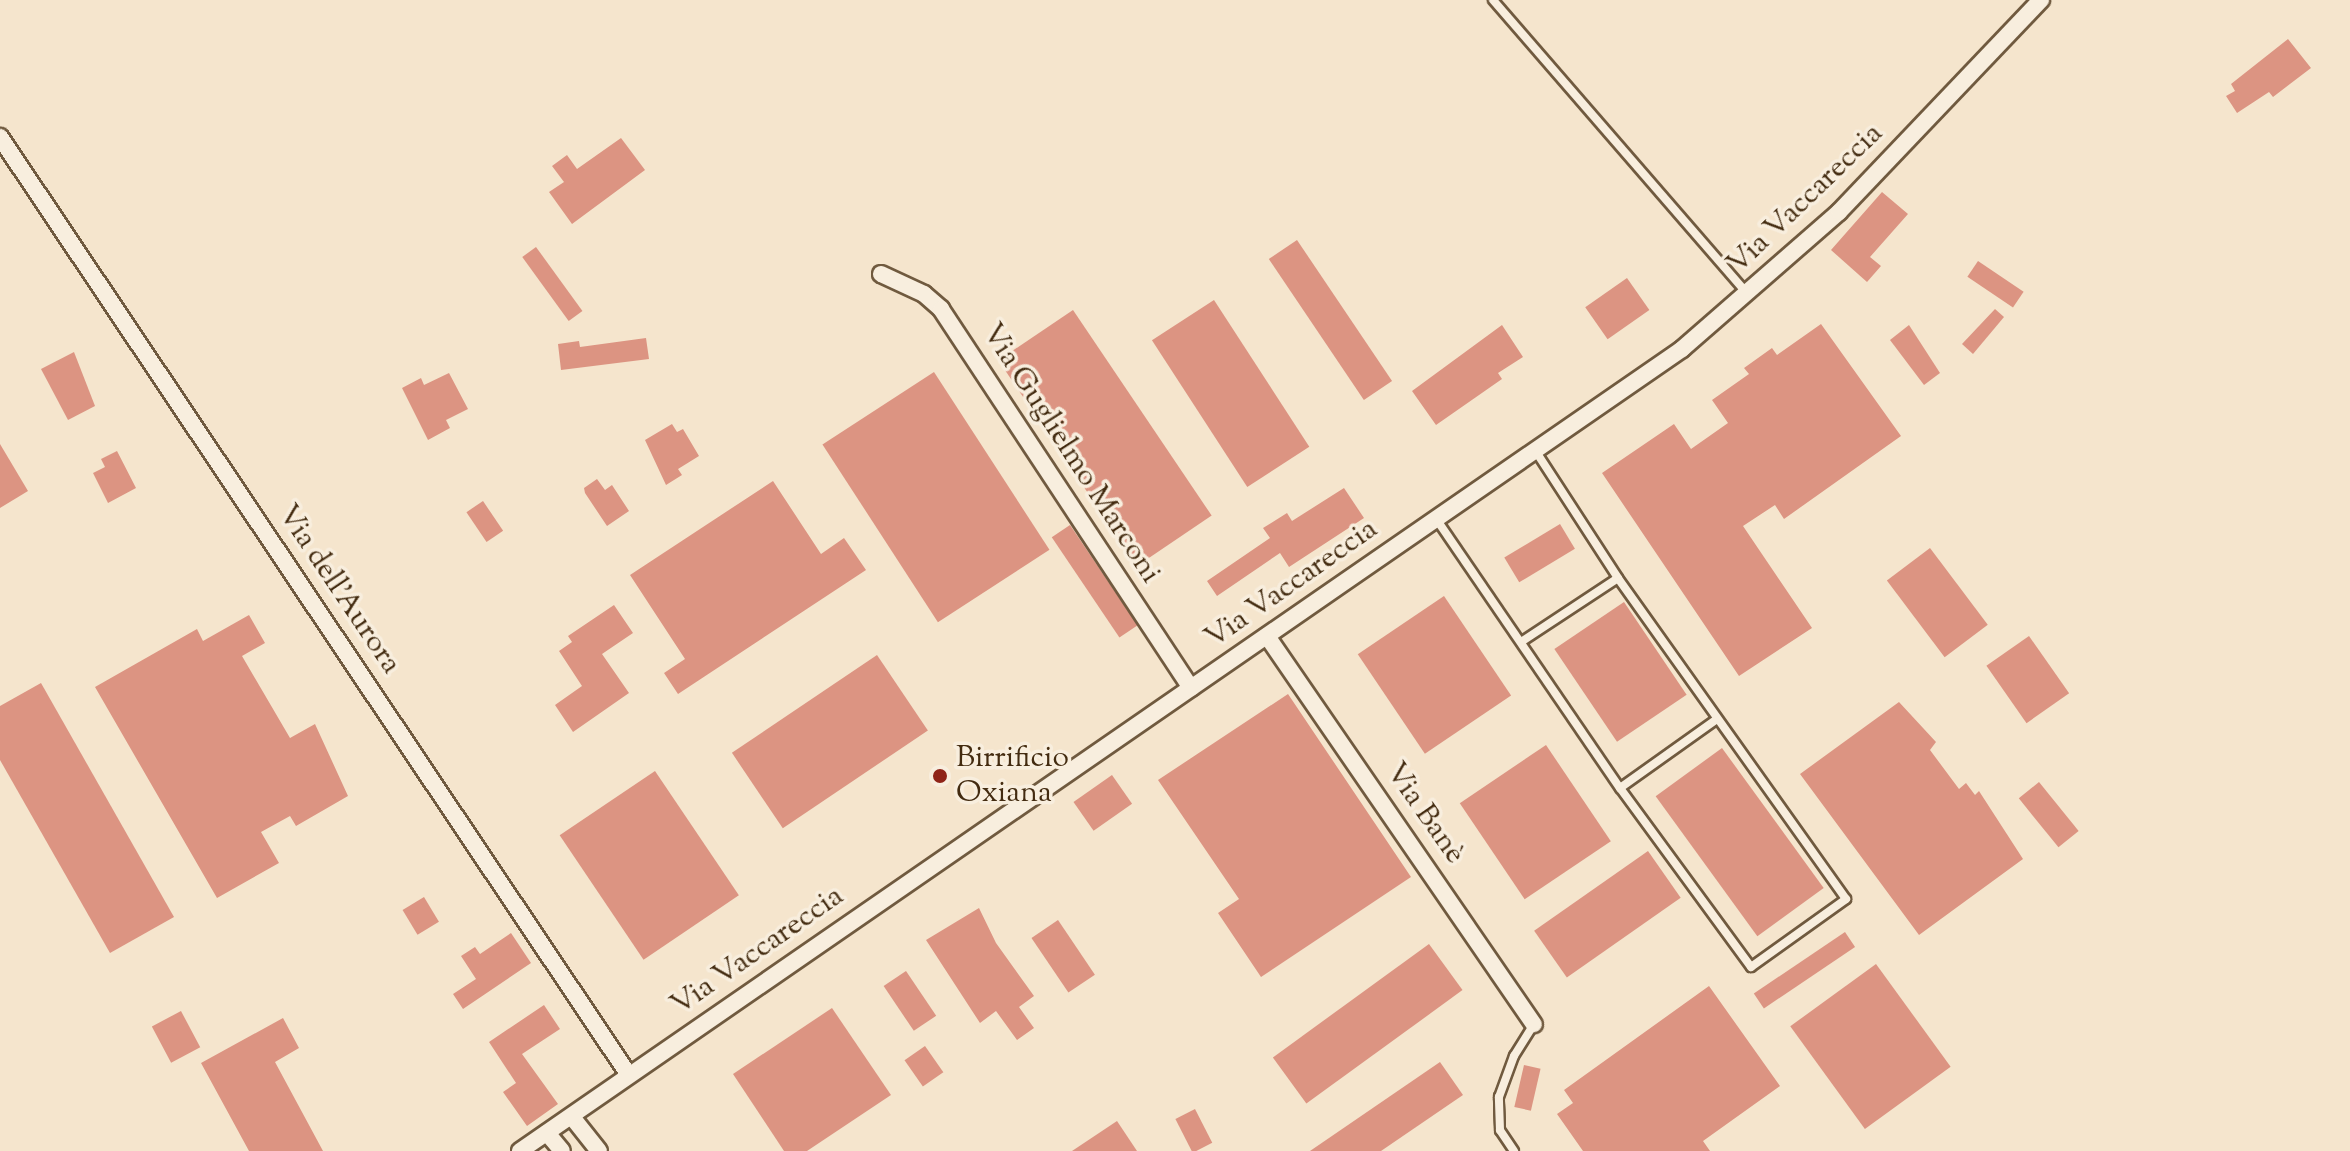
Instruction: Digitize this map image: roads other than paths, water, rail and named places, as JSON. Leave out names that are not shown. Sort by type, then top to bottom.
[{"type":"street","name":"Via Vaccareccia","points":[[520,1151],[1682,349],[1749,295],[1861,191],[2041,0]]},
{"type":"street","name":"Via dell'Aurora","points":[[0,137],[629,1075]]},
{"type":"street","name":"Via Guglielmo Marconi","points":[[881,274],[924,294],[941,309],[1191,688]]},
{"type":"street","name":"Via Banè","points":[[1267,636],[1534,1024]]},
{"type":"street","points":[[572,1117],[599,1151]]},
{"type":"street","points":[[547,1133],[562,1151]]},
{"type":"lane","points":[[1493,0],[1749,295]]},
{"type":"lane","points":[[1437,520],[1620,788],[1751,967],[1846,899],[1618,578],[1535,450]]},
{"type":"lane","points":[[1521,642],[1618,578]]},
{"type":"lane","points":[[1620,788],[1717,719]]},
{"type":"lane","points":[[1514,1151],[1500,1130],[1499,1097],[1514,1056],[1534,1024]]},
{"type":"place","name":"Birrificio Oxiana","points":[[940,776]]}]
